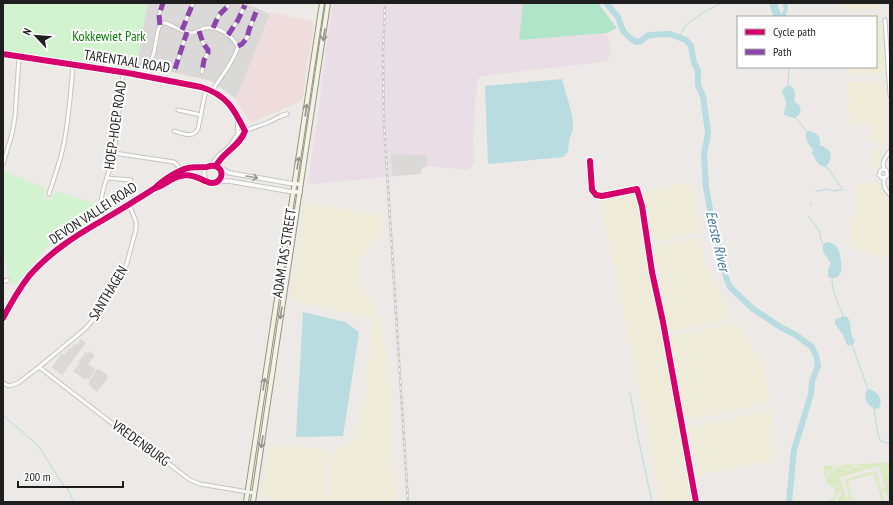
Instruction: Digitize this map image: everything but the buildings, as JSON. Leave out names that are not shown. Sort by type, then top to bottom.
[{"type":"main road","name":"ADAM TAS STREET","points":[[246,502],[322,3]]},
{"type":"main road","name":"ADAM TAS STREET","points":[[252,502],[328,3]]},
{"type":"street","points":[[148,76],[160,24],[159,14],[163,3]]},
{"type":"street","points":[[182,30],[194,3]]},
{"type":"street","points":[[228,36],[245,5]]},
{"type":"street","points":[[213,28],[219,15],[228,6]]},
{"type":"street","points":[[212,91],[234,58],[238,46],[247,38],[256,12]]},
{"type":"street","points":[[885,20],[890,96]]},
{"type":"street","points":[[160,24],[165,23],[192,33],[205,28],[213,28],[220,30],[238,46]]},
{"type":"street","points":[[199,31],[203,43],[208,50],[204,60],[202,72]]},
{"type":"street","points":[[175,69],[187,32]]},
{"type":"street","name":"TARENTAAL ROAD","points":[[3,54],[148,76],[206,89],[212,91],[225,100],[234,110],[245,131]]},
{"type":"street","points":[[3,164],[12,134],[15,117],[19,76],[19,57]]},
{"type":"street","points":[[49,194],[61,156],[66,130],[73,65]]},
{"type":"street","name":"HOEP-HOEP ROAD","points":[[102,201],[102,192],[114,153],[123,72]]},
{"type":"street","points":[[174,132],[192,135],[196,133],[206,89]]},
{"type":"street","points":[[178,110],[201,115]]},
{"type":"street","points":[[238,133],[287,114]]},
{"type":"street","points":[[207,181],[204,176],[204,172],[218,156],[230,146],[238,133],[237,115]]},
{"type":"street","points":[[218,167],[223,156],[238,142],[245,131]]},
{"type":"street","points":[[890,151],[884,160],[883,165],[884,169],[889,173],[884,178],[884,188],[890,195]]},
{"type":"street","points":[[114,153],[172,162],[177,164],[181,176],[195,177],[212,183],[218,181],[229,182],[300,192]]},
{"type":"street","points":[[590,162],[592,190],[596,195],[602,196],[637,189],[642,206],[652,272],[663,322],[696,502]]},
{"type":"street","points":[[209,167],[218,167],[230,173],[301,184]]},
{"type":"street","name":"DEVON VALLEI ROAD","points":[[3,318],[13,298],[28,277],[62,245],[180,171],[186,168],[209,167]]},
{"type":"street","points":[[218,167],[221,173],[218,181]]},
{"type":"street","points":[[884,169],[881,170],[879,174],[884,178]]},
{"type":"street","name":"DEVON VALLEI ROAD","points":[[155,188],[181,176]]},
{"type":"street","points":[[107,178],[131,180]]},
{"type":"street","name":"SANTHAGEN","points":[[3,383],[9,386],[16,384],[39,367],[89,325],[123,272],[128,258],[136,229],[136,222],[129,204]]},
{"type":"street","points":[[3,282],[8,280]]},
{"type":"street","name":"VREDENBURG","points":[[39,367],[190,480],[200,484],[254,493]]},
{"type":"shaded area","points":[[148,3],[244,3],[270,14],[236,99],[213,82],[137,65]]},
{"type":"shaded area","points":[[333,3],[523,3],[519,40],[607,33],[611,54],[606,61],[602,62],[481,76],[477,80],[473,142],[474,163],[468,170],[428,166],[422,168],[420,174],[312,184],[308,180]]},
{"type":"shaded area","points":[[843,3],[881,3],[881,9],[844,10]]},
{"type":"shaded area","points":[[271,12],[314,22],[308,62],[306,62],[305,65],[307,66],[303,96],[299,102],[253,122],[249,121],[236,99]]},
{"type":"shaded area","points":[[876,14],[882,24],[885,73],[847,74],[847,68],[877,68],[877,16],[857,16]]},
{"type":"shaded area","points":[[884,81],[888,147],[880,143],[871,142],[870,125],[850,125],[848,82]]},
{"type":"shaded area","points":[[879,149],[884,153],[878,165],[878,169],[872,170],[872,150]]},
{"type":"shaded area","points":[[391,154],[427,155],[427,166],[422,168],[420,174],[392,176]]},
{"type":"shaded area","points":[[688,183],[692,186],[702,232],[652,242],[643,191]]},
{"type":"shaded area","points":[[854,183],[880,183],[882,191],[890,203],[890,269],[887,269],[888,259],[849,247],[856,203]]},
{"type":"shaded area","points":[[633,190],[638,194],[695,502],[661,502],[600,198]]},
{"type":"shaded area","points":[[305,203],[381,216],[383,222],[381,232],[377,240],[365,253],[361,260],[360,269],[362,285],[366,295],[378,308],[378,313],[374,318],[291,301]]},
{"type":"shaded area","points":[[700,238],[707,268],[731,317],[729,320],[669,331],[655,247]]},
{"type":"shaded area","points":[[380,317],[382,317],[384,342],[389,370],[396,502],[329,502],[330,460],[333,452],[350,444],[356,436],[360,409],[365,402],[367,388],[366,375],[372,344],[371,327]]},
{"type":"shaded area","points":[[732,324],[741,327],[752,349],[761,356],[770,403],[695,419],[694,417],[685,419],[668,338],[670,336]]},
{"type":"shaded area","points":[[81,339],[86,343],[62,375],[52,367],[62,353],[64,355],[75,344],[77,345]]},
{"type":"shaded area","points":[[89,351],[95,355],[88,364],[96,370],[89,379],[87,378],[85,380],[73,371],[80,363],[78,362],[86,352],[88,354]]},
{"type":"shaded area","points":[[97,369],[108,376],[108,378],[97,392],[88,384],[90,382],[89,379],[91,379]]},
{"type":"shaded area","points":[[770,411],[772,414],[774,452],[769,461],[700,475],[698,474],[690,434],[687,428]]},
{"type":"shaded area","points":[[269,445],[321,449],[329,454],[326,473],[326,502],[300,502],[270,499],[263,496],[262,494]]},
{"type":"green space","name":"Kokkewiet Park","points":[[3,3],[148,3],[135,72],[3,51]]},
{"type":"green space","points":[[523,3],[598,3],[617,28],[607,33],[519,40]]},
{"type":"green space","points":[[3,171],[46,188],[44,196],[46,198],[51,199],[57,191],[102,207],[105,204],[109,210],[45,249],[15,285],[7,276],[3,247]]},
{"type":"green space","points":[[890,462],[889,469],[884,473],[890,470],[890,502],[885,490],[882,491],[885,502],[882,502],[874,474],[848,481],[853,502],[851,502],[850,499],[846,500],[846,502],[838,502],[838,497],[842,494],[841,491],[836,495],[835,502],[827,502],[834,497],[836,487],[840,485],[839,484],[834,488],[826,483],[827,476],[837,467],[842,467],[848,470],[856,467],[860,469],[859,466],[856,465],[848,469],[840,466],[836,466],[833,467],[825,478],[824,466]],"holes":[[[879,466],[885,488],[881,489],[876,471],[845,479],[849,497],[846,498],[840,477]]]},
{"type":"water","points":[[769,3],[778,3],[781,14],[784,9],[782,3],[787,3],[788,8],[785,16],[773,16]]},
{"type":"water","points":[[562,79],[572,115],[573,128],[569,141],[568,152],[563,157],[488,164],[485,86]]},
{"type":"water","points":[[788,85],[793,88],[795,92],[795,102],[801,109],[799,115],[795,118],[784,114],[786,100],[782,93]]},
{"type":"water","points":[[808,131],[813,132],[818,136],[820,139],[820,145],[826,148],[831,155],[828,164],[825,167],[819,164],[812,153],[813,149],[806,139],[806,133]]},
{"type":"water","points":[[827,242],[836,246],[840,255],[842,265],[841,270],[839,275],[835,278],[828,277],[828,269],[831,264],[824,253],[823,248],[823,245]]},
{"type":"water","points":[[303,312],[345,322],[359,332],[343,436],[296,437]]},
{"type":"water","points":[[843,316],[849,320],[852,336],[855,341],[851,345],[847,345],[843,335],[835,324],[835,320]]},
{"type":"water","points":[[868,389],[874,391],[879,396],[881,403],[878,409],[871,407],[867,402],[865,395]]},
{"type":"waterway","name":"Eerste River","points":[[606,3],[618,17],[623,31],[636,42],[641,41],[649,35],[670,34],[686,40],[691,46],[694,63],[698,71],[698,85],[703,96],[708,133],[704,155],[706,187],[711,215],[726,277],[730,287],[753,309],[782,328],[796,335],[812,347],[816,355],[818,366],[812,381],[811,394],[794,450],[789,502]]},
{"type":"waterway","points":[[679,37],[686,25],[702,13],[721,3]]},
{"type":"waterway","points":[[788,85],[789,68]]},
{"type":"waterway","points":[[796,118],[807,132]]},
{"type":"waterway","points":[[816,191],[827,189],[833,191],[843,190],[826,166]]},
{"type":"waterway","points":[[808,216],[816,225],[821,240],[824,244]]},
{"type":"waterway","points":[[832,278],[834,292],[843,316]]},
{"type":"waterway","points":[[852,345],[868,389]]},
{"type":"waterway","points":[[630,393],[652,502]]},
{"type":"waterway","points":[[874,409],[879,438],[882,442],[890,443]]},
{"type":"waterway","points":[[3,414],[38,445],[64,486],[67,488],[74,502]]},
{"type":"railway","points":[[385,3],[383,53],[384,124],[408,502]]},
{"type":"marked path","points":[[160,25],[159,15],[163,3]]},
{"type":"marked path","points":[[182,30],[193,3]]},
{"type":"marked path","points":[[228,35],[238,20],[245,5]]},
{"type":"marked path","points":[[213,28],[219,15],[228,6]]},
{"type":"marked path","points":[[238,46],[247,38],[256,12]]},
{"type":"marked path","points":[[199,31],[203,43],[208,50],[204,60],[202,72]]},
{"type":"marked path","points":[[175,69],[187,32]]},
{"type":"cycle path","points":[[3,54],[128,73],[210,90],[229,104],[245,131],[239,141],[216,166]]},
{"type":"cycle path","points":[[590,161],[592,190],[596,195],[602,196],[637,189],[642,206],[652,272],[663,322],[696,502]]},
{"type":"cycle path","points":[[3,318],[15,296],[29,276],[45,259],[73,238],[174,178],[190,176],[214,183],[219,180],[221,171],[217,167],[213,166],[188,168],[170,176],[155,188]]}]
